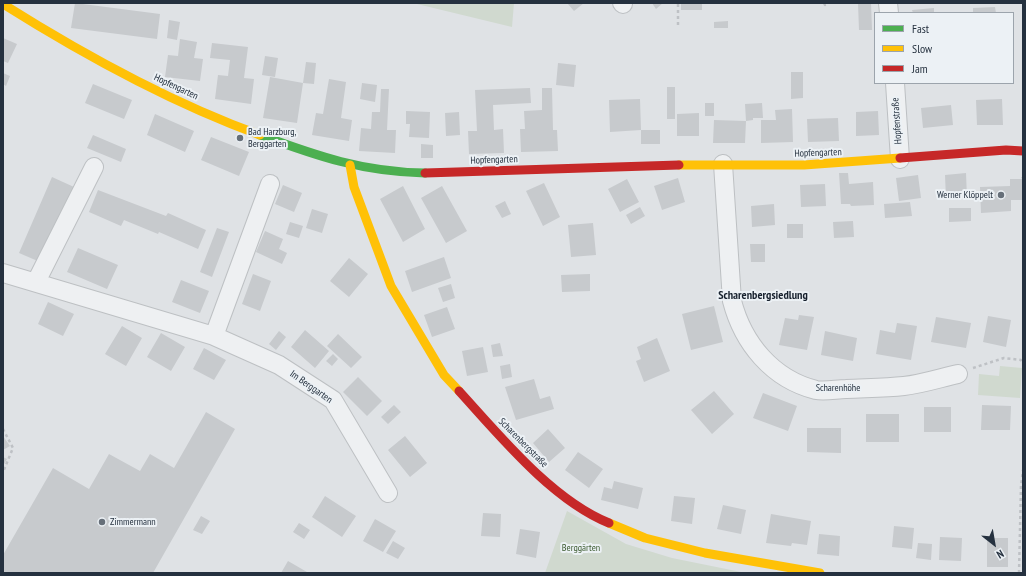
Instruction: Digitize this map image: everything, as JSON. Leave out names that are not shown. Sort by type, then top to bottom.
[{"type":"street","name":"Hopfengarten","points":[[3,4],[86,56],[181,102],[248,131],[350,165],[392,171],[423,173],[723,164],[804,165],[1006,150],[1023,151]]},
{"type":"street","name":"Hopfenstraße","points":[[894,84],[900,159]]},
{"type":"street","name":"Scharenhöhe","points":[[723,164],[732,301],[736,316],[746,337],[758,354],[774,369],[792,381],[817,390],[905,386],[958,374]]},
{"type":"street","name":"Scharenbergstraße","points":[[350,165],[354,187],[391,286],[444,375],[517,455],[566,498],[606,522],[645,538],[705,553],[820,573]]},
{"type":"street","points":[[36,282],[94,168]]},
{"type":"street","points":[[214,336],[270,184]]},
{"type":"street","name":"Im Berggarten","points":[[3,273],[214,336],[279,365],[333,400],[388,493]]},
{"type":"path","points":[[678,3],[678,25]]},
{"type":"path","points":[[824,3],[826,5],[828,3]]},
{"type":"path","points":[[958,374],[1004,358],[1021,360],[1023,364]]},
{"type":"path","points":[[3,429],[13,448],[3,472]]},
{"type":"path","points":[[1019,573],[1020,486],[1023,470]]},
{"type":"green space","points":[[514,3],[512,27],[417,4]]},
{"type":"green space","points":[[1000,366],[1022,368],[1020,398],[978,395],[979,374],[999,376]]},
{"type":"green space","name":"Berggärten","points":[[567,511],[626,544],[672,558],[746,573],[545,573]]},
{"type":"building","points":[[75,3],[160,14],[157,39],[71,28]]},
{"type":"building","points":[[567,3],[584,3],[574,11]]},
{"type":"building","points":[[652,3],[663,3],[656,9]]},
{"type":"building","points":[[681,3],[702,3],[702,10],[681,10]]},
{"type":"building","points":[[858,3],[871,3],[872,30],[859,30]]},
{"type":"building","points":[[995,7],[996,12],[973,12],[973,8]]},
{"type":"building","points":[[934,8],[934,12],[913,12],[912,10]]},
{"type":"building","points":[[169,20],[180,22],[177,40],[167,38]]},
{"type":"building","points":[[728,21],[728,28],[714,28],[714,22]]},
{"type":"building","points":[[3,38],[17,44],[8,63],[3,61]]},
{"type":"building","points":[[180,39],[197,42],[194,58],[203,59],[200,81],[165,77],[168,55],[178,56]]},
{"type":"building","points":[[212,43],[248,47],[244,78],[254,79],[251,104],[215,99],[218,75],[228,76],[230,60],[210,58]]},
{"type":"building","points":[[265,56],[278,58],[275,77],[262,75]]},
{"type":"building","points":[[306,62],[316,63],[314,84],[303,83]]},
{"type":"building","points":[[558,63],[576,65],[574,87],[556,85]]},
{"type":"building","points":[[791,72],[803,72],[803,98],[791,99]]},
{"type":"building","points":[[3,73],[10,76],[6,86],[3,84]]},
{"type":"building","points":[[270,77],[303,83],[297,123],[263,118]]},
{"type":"building","points":[[329,79],[346,82],[341,118],[352,120],[349,141],[312,135],[316,113],[323,114]]},
{"type":"building","points":[[362,83],[377,85],[375,102],[360,99]]},
{"type":"building","points":[[93,84],[132,100],[124,119],[85,103]]},
{"type":"building","points":[[667,87],[675,87],[675,119],[667,119]]},
{"type":"building","points":[[530,88],[531,103],[493,105],[494,130],[503,129],[504,153],[469,154],[468,131],[477,131],[475,90]]},
{"type":"building","points":[[542,88],[552,88],[553,130],[557,130],[558,151],[521,152],[520,129],[525,129],[524,111],[542,110]]},
{"type":"building","points":[[381,89],[389,89],[387,130],[396,130],[395,153],[359,151],[361,128],[371,129],[372,112],[380,112]]},
{"type":"building","points":[[640,99],[641,130],[610,132],[609,100]]},
{"type":"building","points":[[1002,99],[1003,125],[977,125],[976,100]]},
{"type":"building","points":[[705,103],[714,103],[714,116],[705,116]]},
{"type":"building","points":[[762,103],[763,118],[753,118],[753,120],[746,121],[745,104]]},
{"type":"building","points":[[951,105],[953,125],[923,128],[921,108]]},
{"type":"building","points":[[792,109],[793,142],[761,143],[761,120],[776,120],[775,110]]},
{"type":"building","points":[[406,111],[430,112],[429,138],[409,137],[410,124],[406,124]]},
{"type":"building","points":[[878,111],[879,135],[856,136],[856,112]]},
{"type":"building","points":[[459,112],[460,135],[446,136],[445,113]]},
{"type":"building","points":[[699,113],[699,136],[677,136],[677,114]]},
{"type":"building","points":[[155,114],[194,131],[185,152],[147,135]]},
{"type":"building","points":[[838,118],[839,141],[808,142],[807,119]]},
{"type":"building","points":[[714,120],[746,121],[745,143],[713,143]]},
{"type":"building","points":[[641,130],[660,130],[660,144],[641,144]]},
{"type":"building","points":[[93,135],[126,149],[121,162],[87,148]]},
{"type":"building","points":[[211,137],[249,152],[239,176],[201,160]]},
{"type":"building","points":[[421,144],[433,145],[433,158],[421,158]]},
{"type":"building","points":[[839,173],[848,173],[849,184],[873,182],[874,205],[851,206],[850,204],[841,204]]},
{"type":"building","points":[[966,173],[967,198],[946,199],[945,175]]},
{"type":"building","points":[[918,175],[921,198],[899,201],[896,178]]},
{"type":"building","points":[[52,177],[74,187],[40,262],[19,253]]},
{"type":"building","points":[[1021,177],[1023,177],[1023,200],[1011,200],[1011,211],[981,213],[980,187],[1010,186],[1010,179],[1022,179]]},
{"type":"building","points":[[678,178],[685,202],[662,210],[654,186]]},
{"type":"building","points":[[627,179],[639,202],[620,212],[608,189]]},
{"type":"building","points":[[544,183],[560,217],[543,226],[526,191]]},
{"type":"building","points":[[825,184],[826,206],[801,207],[800,185]]},
{"type":"building","points":[[283,185],[302,193],[294,212],[275,204]]},
{"type":"building","points":[[403,186],[425,229],[403,242],[380,199]]},
{"type":"building","points":[[442,186],[467,231],[446,243],[421,198]]},
{"type":"building","points":[[98,190],[166,216],[168,213],[206,230],[198,249],[159,232],[158,234],[124,220],[121,226],[89,212]]},
{"type":"building","points":[[505,201],[511,214],[502,218],[495,206]]},
{"type":"building","points":[[910,202],[912,216],[885,218],[884,204]]},
{"type":"building","points":[[774,204],[775,225],[752,227],[751,206]]},
{"type":"building","points":[[640,207],[645,216],[631,224],[626,215]]},
{"type":"building","points":[[949,208],[971,208],[971,221],[949,222]]},
{"type":"building","points":[[312,209],[328,214],[322,233],[306,228]]},
{"type":"building","points":[[853,221],[854,237],[834,238],[833,222]]},
{"type":"building","points":[[290,222],[303,226],[299,238],[286,234]]},
{"type":"building","points":[[593,223],[596,255],[571,257],[568,225]]},
{"type":"building","points":[[787,224],[803,224],[803,238],[787,238]]},
{"type":"building","points":[[217,228],[229,232],[212,277],[200,272]]},
{"type":"building","points":[[265,231],[283,239],[279,249],[287,253],[282,264],[256,252]]},
{"type":"building","points":[[750,244],[765,244],[765,262],[751,262]]},
{"type":"building","points":[[78,248],[118,265],[107,289],[67,272]]},
{"type":"building","points":[[444,257],[451,278],[412,292],[405,271]]},
{"type":"building","points":[[349,258],[368,274],[349,297],[330,281]]},
{"type":"building","points":[[253,274],[271,281],[260,311],[242,304]]},
{"type":"building","points":[[590,274],[590,291],[562,292],[561,275]]},
{"type":"building","points":[[181,280],[209,291],[200,313],[172,302]]},
{"type":"building","points":[[451,284],[455,298],[443,302],[438,288]]},
{"type":"building","points":[[48,302],[74,314],[63,336],[38,324]]},
{"type":"building","points":[[714,306],[723,342],[691,350],[682,314]]},
{"type":"building","points":[[447,307],[455,329],[432,337],[424,315]]},
{"type":"building","points":[[799,315],[814,317],[807,350],[779,345],[785,318],[798,320]]},
{"type":"building","points":[[988,316],[1011,320],[1006,347],[983,342]]},
{"type":"building","points":[[936,317],[971,323],[966,348],[931,342]]},
{"type":"building","points":[[897,323],[917,326],[911,360],[876,354],[880,330],[895,333]]},
{"type":"building","points":[[122,326],[142,338],[126,366],[105,354]]},
{"type":"building","points":[[305,330],[329,351],[315,368],[291,347]]},
{"type":"building","points":[[279,331],[286,337],[276,350],[269,344]]},
{"type":"building","points":[[825,331],[857,338],[853,361],[821,355]]},
{"type":"building","points":[[161,333],[185,347],[171,371],[147,357]]},
{"type":"building","points":[[338,334],[362,357],[351,368],[327,346]]},
{"type":"building","points":[[657,338],[670,371],[644,382],[636,361],[641,359],[637,347]]},
{"type":"building","points":[[500,343],[503,356],[493,357],[491,345]]},
{"type":"building","points":[[483,347],[488,372],[467,376],[462,351]]},
{"type":"building","points":[[204,348],[226,360],[214,380],[193,369]]},
{"type":"building","points":[[333,354],[338,359],[332,366],[326,361]]},
{"type":"building","points":[[510,364],[512,377],[502,379],[500,366]]},
{"type":"building","points":[[358,377],[382,401],[367,416],[343,392]]},
{"type":"building","points":[[534,379],[540,399],[550,396],[554,409],[516,420],[505,387]]},
{"type":"building","points":[[714,391],[734,414],[712,434],[691,410]]},
{"type":"building","points":[[763,393],[797,406],[788,431],[753,418]]},
{"type":"building","points":[[394,405],[401,412],[388,424],[381,417]]},
{"type":"building","points":[[982,405],[1011,406],[1010,430],[981,430]]},
{"type":"building","points":[[924,407],[951,407],[951,432],[924,432]]},
{"type":"building","name":"Zimmermann","points":[[206,412],[235,429],[153,573],[3,573],[3,555],[53,468],[89,489],[109,454],[140,471],[150,454],[174,468]]},
{"type":"building","points":[[866,414],[899,414],[899,442],[866,442]]},
{"type":"building","points":[[807,428],[841,428],[841,453],[807,452]]},
{"type":"building","points":[[548,429],[565,448],[549,462],[533,443]]},
{"type":"building","points":[[3,436],[10,446],[3,450]]},
{"type":"building","points":[[405,436],[427,463],[410,477],[388,450]]},
{"type":"building","points":[[578,452],[603,469],[589,488],[565,470]]},
{"type":"building","points":[[3,457],[7,459],[3,466]]},
{"type":"building","points":[[614,481],[643,488],[638,509],[601,500],[604,487],[612,489]]},
{"type":"building","points":[[325,496],[356,516],[342,537],[312,517]]},
{"type":"building","points":[[674,496],[695,498],[692,524],[671,521]]},
{"type":"building","points":[[723,505],[746,510],[741,534],[717,529]]},
{"type":"building","points":[[483,513],[501,514],[500,537],[481,536]]},
{"type":"building","points":[[771,514],[811,521],[807,545],[792,543],[791,546],[766,543]]},
{"type":"building","points":[[201,516],[210,521],[202,534],[193,530]]},
{"type":"building","points":[[375,519],[396,531],[383,552],[363,541]]},
{"type":"building","points":[[299,523],[310,530],[304,539],[293,532]]},
{"type":"building","points":[[894,526],[914,528],[912,549],[892,547]]},
{"type":"building","points":[[520,529],[540,532],[536,558],[516,554]]},
{"type":"building","points":[[819,534],[840,536],[839,556],[817,554]]},
{"type":"building","points":[[940,537],[962,538],[961,561],[939,560]]},
{"type":"building","points":[[987,538],[1008,538],[1008,567],[987,567]]},
{"type":"building","points":[[393,541],[405,548],[398,559],[386,553]]},
{"type":"building","points":[[918,543],[932,544],[931,560],[916,558]]},
{"type":"building","points":[[288,561],[307,572],[281,573]]},
{"type":"traffic: fast","points":[[260,135],[301,150],[341,162],[381,170],[425,173]]},
{"type":"traffic: slow","points":[[3,4],[96,59],[128,76],[193,108],[260,135]]},
{"type":"traffic: slow","points":[[679,165],[804,165],[900,158]]},
{"type":"traffic: slow","points":[[350,165],[354,187],[391,286],[444,375],[459,391]]},
{"type":"traffic: slow","points":[[609,523],[645,538],[705,553],[820,573]]},
{"type":"traffic: jam","points":[[900,158],[1006,150],[1023,151]]},
{"type":"traffic: jam","points":[[425,173],[679,165]]},
{"type":"traffic: jam","points":[[459,391],[509,446],[547,483],[588,513],[609,523]]},
{"type":"place","name":"Bad Harzburg, Berggarten","points":[[240,138]]},
{"type":"place","name":"Werner Klöppelt","points":[[1001,195]]},
{"type":"place","name":"Zimmermann","points":[[102,522]]},
{"type":"district","name":"Scharenbergsiedlung","points":[[763,296]]}]
